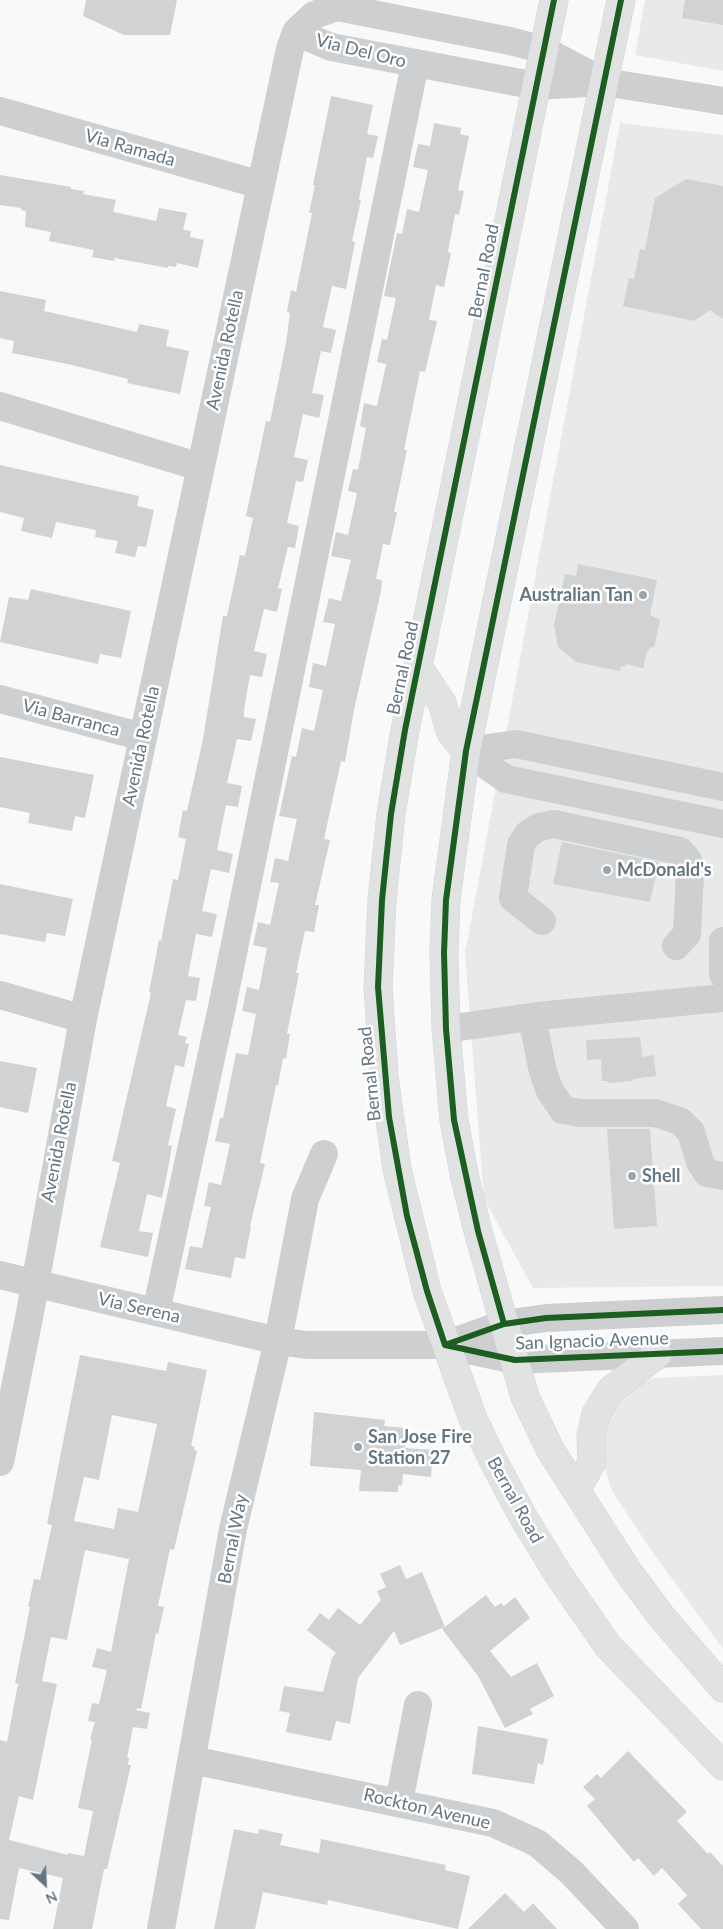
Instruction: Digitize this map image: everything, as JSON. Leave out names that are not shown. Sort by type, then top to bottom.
[{"type":"main road","name":"Bernal Road","points":[[554,0],[405,730],[391,814],[382,900],[378,987],[384,1076],[397,1169],[425,1282],[445,1345],[473,1419],[494,1462],[522,1515],[580,1607],[608,1646],[723,1766]]},
{"type":"main road","points":[[620,0],[466,751],[446,900],[444,953],[446,1029],[454,1120],[464,1174],[525,1397],[551,1451],[577,1488],[629,1573],[661,1616],[723,1688]]},
{"type":"main road","points":[[419,668],[442,702],[452,734],[466,751]]},
{"type":"main road","points":[[577,1488],[592,1462],[591,1436],[596,1414],[611,1390],[658,1354]]},
{"type":"street","name":"Via Del Oro","points":[[604,82],[544,50],[510,41],[336,8],[314,15],[296,32],[331,47],[537,86],[604,82],[723,101]]},
{"type":"street","name":"Avenida Rotella","points":[[0,1462],[82,1019],[290,49],[296,32]]},
{"type":"street","points":[[156,1312],[222,1006],[415,64]]},
{"type":"street","name":"Via Ramada","points":[[0,110],[261,185]]},
{"type":"street","points":[[0,406],[200,467]]},
{"type":"street","name":"Via Barranca","points":[[0,699],[143,737]]},
{"type":"street","points":[[466,751],[516,744],[723,787]]},
{"type":"street","points":[[466,751],[506,779],[723,824]]},
{"type":"street","points":[[542,922],[513,898],[521,845],[527,835],[539,827],[554,824],[680,851],[688,860],[690,874],[688,934],[676,946]]},
{"type":"street","points":[[723,941],[723,974]]},
{"type":"street","points":[[0,995],[82,1019]]},
{"type":"street","points":[[446,1029],[723,998]]},
{"type":"street","points":[[532,1018],[543,1072],[550,1091],[563,1110],[580,1113],[655,1113],[680,1121],[691,1132],[700,1162],[707,1173],[723,1176]]},
{"type":"street","name":"Bernal Way","points":[[161,1929],[233,1529],[278,1342],[305,1199],[324,1154]]},
{"type":"street","name":"Via Serena","points":[[0,1275],[278,1342]]},
{"type":"street","name":"San Ignacio Avenue","points":[[445,1345],[504,1324],[546,1318],[723,1310]]},
{"type":"street","name":"San Ignacio Avenue","points":[[278,1342],[344,1346],[445,1345],[514,1360],[723,1350]]},
{"type":"street","points":[[399,1802],[418,1705]]},
{"type":"street","name":"Rockton Avenue","points":[[192,1760],[493,1823],[537,1843],[571,1872],[625,1929]]},
{"type":"shaded area","points":[[645,0],[723,0],[723,71],[635,55]]},
{"type":"shaded area","points":[[620,123],[723,135],[723,1286],[533,1288],[484,1199],[465,953]]},
{"type":"shaded area","points":[[723,1375],[723,1649],[649,1547],[612,1491],[593,1431],[617,1394],[654,1378]]},
{"type":"building","points":[[86,0],[177,0],[170,35],[124,35],[83,16]]},
{"type":"building","points":[[685,0],[723,0],[723,25],[682,18]]},
{"type":"building","points":[[331,96],[373,105],[367,134],[378,136],[373,158],[367,157],[359,199],[361,200],[352,241],[355,242],[346,289],[332,286],[323,327],[336,330],[331,353],[321,351],[312,393],[324,395],[319,418],[303,414],[294,457],[308,460],[303,482],[296,481],[287,523],[299,526],[295,548],[288,547],[278,588],[282,589],[277,612],[264,609],[254,651],[267,654],[262,677],[250,675],[244,710],[244,717],[256,719],[251,741],[237,739],[227,783],[242,786],[238,807],[226,805],[217,850],[233,854],[229,873],[211,869],[202,911],[217,914],[212,937],[196,934],[188,976],[200,978],[196,1001],[186,1000],[178,1035],[187,1037],[185,1043],[189,1044],[184,1067],[175,1065],[166,1106],[176,1109],[168,1145],[172,1146],[167,1174],[162,1198],[147,1194],[139,1231],[153,1233],[148,1257],[100,1247],[120,1163],[112,1161],[151,993],[149,992],[159,940],[161,941],[173,879],[178,880],[186,839],[178,837],[183,810],[187,811],[203,739],[223,616],[227,616],[240,555],[245,556],[253,518],[246,516],[266,421],[270,422],[286,343],[290,313],[287,312],[291,290],[296,292],[312,213],[309,213],[315,185],[313,185]]},
{"type":"building","points":[[434,123],[461,128],[460,134],[469,136],[458,190],[464,191],[459,215],[455,214],[448,252],[451,253],[444,287],[436,285],[429,320],[437,321],[425,372],[420,371],[404,450],[407,450],[394,512],[397,512],[390,545],[383,544],[376,579],[382,580],[381,591],[354,710],[345,762],[341,761],[324,839],[330,840],[315,905],[319,905],[314,932],[305,931],[296,973],[299,973],[287,1034],[290,1034],[286,1059],[283,1058],[278,1085],[276,1085],[260,1163],[265,1164],[250,1226],[245,1259],[235,1257],[231,1278],[185,1269],[190,1246],[202,1248],[211,1207],[204,1206],[209,1182],[221,1185],[230,1144],[215,1141],[220,1118],[223,1118],[236,1053],[248,1055],[256,1014],[242,1011],[247,987],[259,990],[267,948],[253,945],[258,922],[270,925],[279,883],[270,882],[275,858],[288,861],[297,819],[279,816],[292,756],[296,757],[302,728],[314,731],[323,690],[309,687],[313,663],[326,666],[335,624],[323,622],[329,598],[341,601],[351,560],[331,556],[336,532],[348,535],[357,493],[348,491],[353,469],[358,470],[366,428],[360,426],[364,403],[377,406],[386,364],[377,362],[382,339],[387,340],[396,298],[384,296],[397,233],[402,234],[407,209],[419,212],[428,170],[413,167],[418,144],[430,146]]},
{"type":"building","points":[[0,175],[71,187],[71,189],[84,191],[83,194],[116,200],[113,212],[156,221],[159,208],[187,213],[183,230],[191,231],[190,237],[204,240],[198,268],[177,263],[176,267],[168,266],[168,268],[115,258],[114,261],[92,257],[94,250],[49,241],[51,232],[25,227],[26,211],[21,210],[21,208],[0,205]]},
{"type":"building","points":[[686,179],[723,186],[723,319],[710,310],[694,321],[623,306],[629,278],[634,279],[640,249],[645,250],[655,198]]},
{"type":"building","points":[[0,291],[46,300],[44,311],[137,332],[139,324],[169,330],[166,346],[189,351],[180,394],[127,383],[128,379],[72,365],[12,353],[14,341],[0,338]]},
{"type":"building","points":[[0,465],[139,496],[137,506],[154,510],[146,547],[138,546],[135,557],[115,553],[118,541],[95,537],[96,530],[56,522],[52,538],[21,531],[24,518],[0,512]]},
{"type":"building","points":[[578,564],[657,580],[650,615],[660,620],[654,648],[650,647],[649,651],[647,651],[643,668],[626,664],[625,667],[621,666],[620,671],[576,662],[558,647],[554,625],[565,574],[576,576]]},
{"type":"building","points":[[31,589],[131,611],[121,658],[100,654],[98,664],[0,642],[9,597],[28,600]]},
{"type":"building","points":[[0,757],[94,775],[85,818],[75,816],[72,831],[28,823],[30,813],[0,807]]},
{"type":"building","name":"McDonald's","points":[[562,842],[659,862],[650,902],[553,884]]},
{"type":"building","points":[[0,884],[73,899],[65,936],[47,933],[45,942],[0,934]]},
{"type":"building","points":[[640,1037],[642,1057],[654,1055],[656,1076],[633,1079],[633,1081],[608,1083],[608,1081],[602,1081],[601,1059],[587,1060],[586,1040]]},
{"type":"building","points":[[0,1061],[37,1068],[28,1113],[0,1107]]},
{"type":"building","name":"Shell","points":[[607,1129],[650,1129],[657,1226],[614,1229]]},
{"type":"building","points":[[80,1355],[166,1371],[168,1362],[207,1370],[191,1446],[195,1447],[194,1450],[197,1451],[174,1550],[170,1549],[158,1606],[164,1607],[158,1634],[156,1633],[141,1709],[137,1708],[136,1710],[150,1713],[147,1729],[133,1727],[127,1758],[129,1758],[128,1765],[131,1765],[107,1869],[104,1869],[92,1929],[53,1929],[63,1878],[19,1868],[9,1920],[0,1919],[0,1740],[7,1742],[18,1684],[15,1683],[30,1607],[28,1607],[34,1579],[40,1580],[52,1525],[47,1524]],"holes":[[[112,1415],[157,1424],[138,1512],[118,1508],[114,1529],[74,1521],[84,1477],[99,1480]],[[85,1550],[129,1559],[111,1652],[97,1648],[92,1667],[107,1670],[99,1704],[92,1703],[88,1721],[95,1722],[90,1739],[92,1740],[78,1808],[93,1811],[84,1856],[68,1853],[68,1855],[9,1840],[19,1796],[33,1800],[57,1684],[42,1681],[47,1656],[51,1637],[67,1640]]]},
{"type":"building","name":"San Jose Fire Station 27","points":[[314,1412],[385,1420],[384,1426],[406,1428],[405,1448],[433,1450],[431,1477],[403,1474],[402,1486],[398,1485],[398,1492],[359,1491],[361,1470],[310,1466]]},
{"type":"building","points":[[400,1565],[406,1579],[422,1572],[445,1627],[400,1645],[394,1631],[358,1678],[350,1724],[336,1721],[331,1741],[286,1732],[290,1713],[279,1711],[284,1686],[323,1692],[332,1658],[336,1653],[307,1630],[320,1613],[329,1620],[338,1608],[360,1625],[381,1600],[377,1591],[386,1587],[380,1574]]},
{"type":"building","points":[[486,1595],[495,1607],[501,1603],[504,1606],[515,1597],[530,1618],[490,1651],[511,1677],[537,1663],[554,1696],[530,1709],[533,1714],[505,1728],[478,1676],[442,1629]]},
{"type":"building","points":[[478,1726],[548,1739],[543,1765],[538,1763],[534,1784],[472,1774]]},
{"type":"building","points":[[628,1751],[687,1812],[677,1821],[708,1854],[710,1852],[723,1866],[723,1929],[701,1929],[678,1904],[687,1895],[662,1868],[654,1876],[638,1858],[634,1862],[587,1806],[595,1799],[583,1787],[597,1774],[601,1778]]},
{"type":"building","points":[[234,1829],[258,1834],[259,1829],[283,1834],[280,1845],[319,1853],[321,1839],[446,1865],[445,1870],[470,1876],[458,1929],[328,1900],[327,1905],[263,1892],[255,1929],[214,1929]]},
{"type":"building","points":[[505,1893],[524,1912],[533,1903],[557,1929],[468,1929]]},
{"type":"cycle path","points":[[445,1345],[427,1291],[407,1216],[389,1117],[378,987],[382,900],[391,814],[405,730],[554,0]]},
{"type":"cycle path","points":[[504,1324],[478,1231],[454,1120],[446,1029],[444,953],[446,900],[466,751],[621,0]]},
{"type":"cycle path","points":[[445,1345],[504,1324],[546,1318],[723,1310]]},
{"type":"cycle path","points":[[445,1345],[515,1360],[723,1351]]},
{"type":"place","name":"Australian Tan","points":[[643,595]]},
{"type":"place","name":"McDonald's","points":[[607,870]]},
{"type":"place","name":"Shell","points":[[632,1176]]},
{"type":"place","name":"San Jose Fire Station 27","points":[[358,1447]]}]
